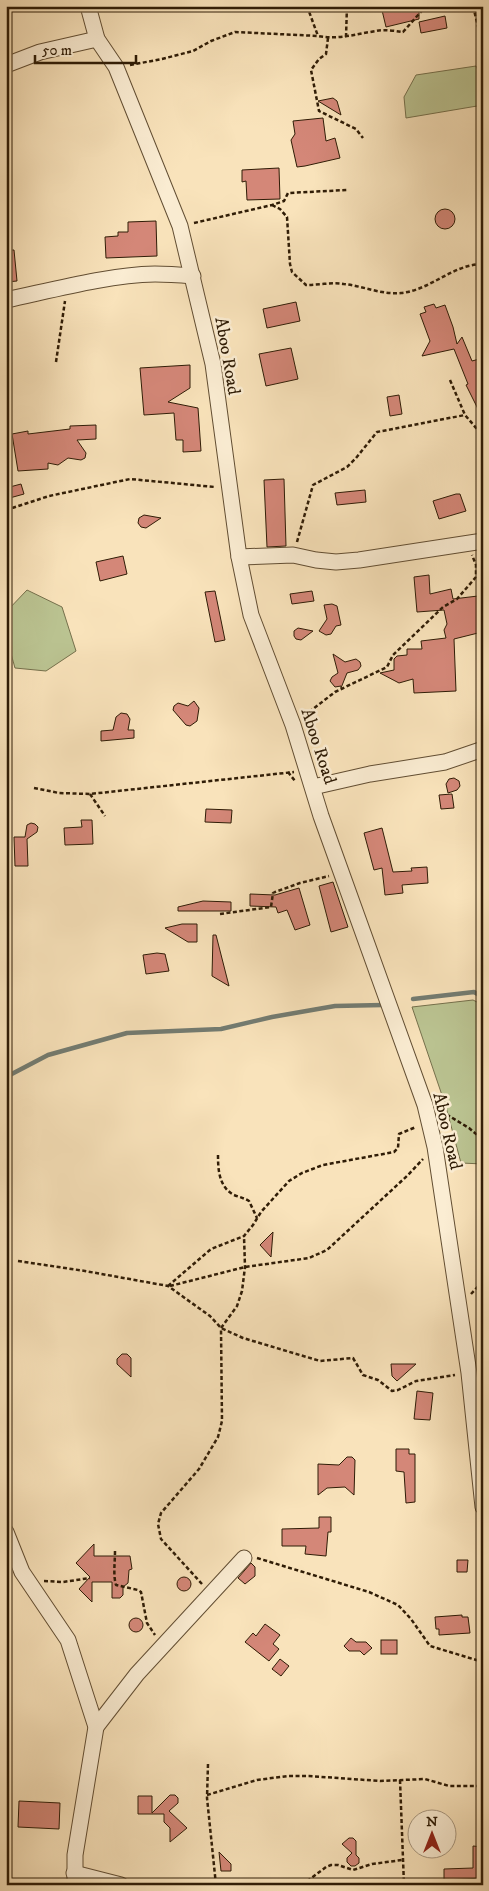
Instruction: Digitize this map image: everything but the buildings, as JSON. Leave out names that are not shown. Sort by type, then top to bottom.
[{"type":"street","name":"Aboo Road","points":[[88,6],[97,38],[116,67],[180,226],[213,364],[239,557],[251,615],[293,725],[321,816],[430,1122],[469,1373],[483,1507]]},
{"type":"street","points":[[6,65],[40,52],[97,38]]},
{"type":"street","points":[[6,300],[63,287],[130,276],[155,274],[193,276]]},
{"type":"street","points":[[239,557],[293,555],[336,562],[483,541]]},
{"type":"street","points":[[313,787],[370,774],[445,762],[483,749]]},
{"type":"street","points":[[6,1532],[22,1572],[68,1640],[96,1727],[75,1855],[74,1879],[121,1885]]},
{"type":"street","points":[[96,1727],[137,1674],[244,1558]]},
{"type":"path","points":[[307,6],[318,36]]},
{"type":"path","points":[[346,37],[347,6]]},
{"type":"path","points":[[116,67],[162,59],[193,51],[211,40],[235,32],[328,38],[346,37],[378,30],[403,32],[426,6]]},
{"type":"path","points":[[472,7],[483,10]]},
{"type":"path","points":[[472,7],[483,47]]},
{"type":"path","points":[[328,38],[326,54],[310,70],[319,111],[356,128],[363,138]]},
{"type":"path","points":[[180,226],[272,205],[284,201],[288,193],[347,190]]},
{"type":"path","points":[[272,205],[280,209],[288,217],[292,272],[306,285],[343,284],[399,294],[414,291],[436,282],[457,269],[473,264],[483,264]]},
{"type":"path","points":[[56,362],[66,296],[63,287]]},
{"type":"path","points":[[450,380],[465,416],[483,436]]},
{"type":"path","points":[[293,555],[314,484],[346,467],[356,458],[377,432],[465,416]]},
{"type":"path","points":[[6,510],[48,496],[130,479],[230,488]]},
{"type":"path","points":[[293,725],[335,692],[387,668],[393,655],[443,607],[457,599],[476,577],[476,565],[467,542]]},
{"type":"path","points":[[34,788],[59,793],[90,794],[278,773],[308,772]]},
{"type":"path","points":[[90,794],[105,816]]},
{"type":"path","points":[[220,914],[271,907],[272,893],[323,877],[343,875]]},
{"type":"path","points":[[425,1105],[449,1115],[483,1140]]},
{"type":"path","points":[[168,1286],[211,1249],[244,1236],[257,1218],[290,1181],[302,1173],[323,1164],[394,1152],[398,1148],[399,1134],[430,1122]]},
{"type":"path","points":[[168,1286],[245,1267],[309,1258],[327,1250],[408,1175],[435,1146]]},
{"type":"path","points":[[218,1155],[218,1170],[222,1181],[232,1194],[249,1201],[257,1218]]},
{"type":"path","points":[[211,1594],[161,1539],[158,1524],[161,1513],[199,1469],[218,1438],[222,1421],[221,1328],[236,1306],[242,1291],[245,1267],[244,1236]]},
{"type":"path","points":[[18,1261],[85,1270],[168,1286],[210,1316],[221,1328],[243,1338],[320,1361],[335,1361],[351,1357],[357,1362],[364,1375],[378,1380],[392,1391],[398,1390],[416,1380],[469,1373]]},
{"type":"path","points":[[115,1551],[116,1569],[113,1576],[116,1585],[141,1592],[149,1629],[164,1646]]},
{"type":"path","points":[[244,1558],[254,1557],[369,1592],[398,1605],[412,1619],[430,1646],[483,1662]]},
{"type":"path","points":[[22,1572],[53,1582],[90,1578]]},
{"type":"path","points":[[208,1764],[207,1796],[216,1885]]},
{"type":"path","points":[[207,1796],[240,1784],[278,1777],[309,1776],[380,1781],[426,1779],[456,1787],[483,1786]]},
{"type":"path","points":[[400,1780],[404,1885]]},
{"type":"path","points":[[302,1885],[331,1865],[338,1865],[353,1870],[372,1864],[402,1860]]},
{"type":"green space","points":[[476,66],[483,80],[483,105],[406,118],[404,97],[416,75]]},
{"type":"green space","points":[[27,590],[62,607],[76,651],[46,671],[15,668],[6,636],[6,612]]},
{"type":"green space","points":[[473,1000],[483,1005],[483,1164],[461,1163],[446,1107],[412,1007]]},
{"type":"waterway","points":[[413,999],[474,992],[483,997]]},
{"type":"waterway","points":[[6,1077],[48,1055],[127,1033],[221,1029],[272,1017],[335,1006],[383,1005]]}]
